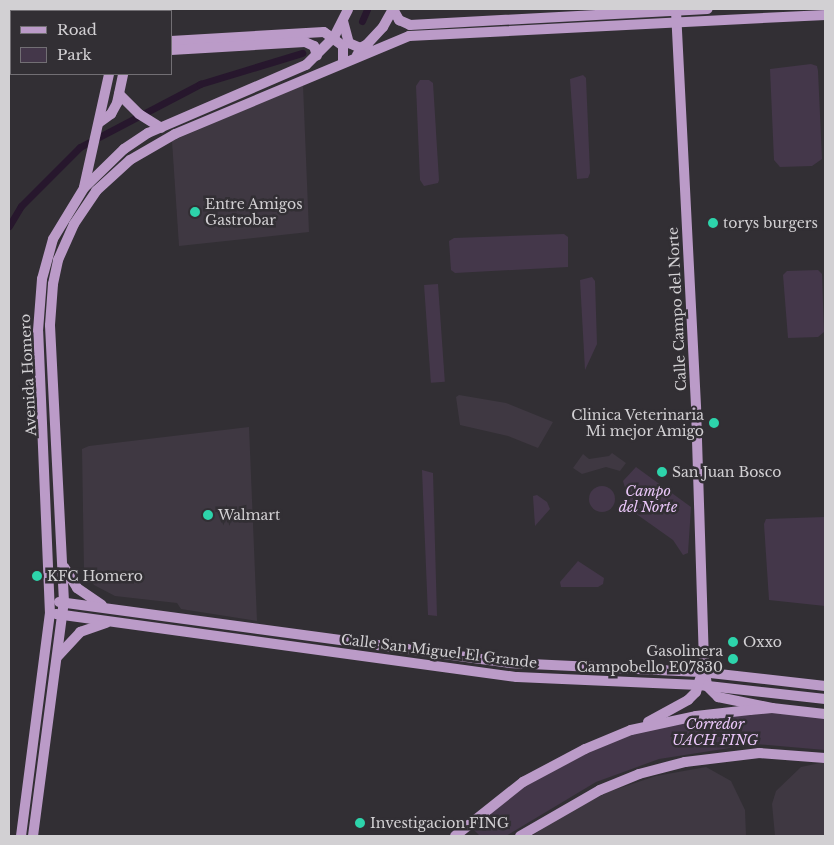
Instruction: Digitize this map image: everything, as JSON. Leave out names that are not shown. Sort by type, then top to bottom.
[{"type":"main road","name":"Avenida Homero","points":[[21,836],[51,601],[38,302],[53,239],[84,188],[124,149],[161,128],[300,68],[317,56],[334,37],[348,9]]},
{"type":"main road","points":[[353,59],[369,44],[393,9],[400,20],[410,25],[708,9]]},
{"type":"main road","name":"Calle Campo del Norte","points":[[676,10],[695,398],[703,686]]},
{"type":"main road","name":"Avenida Homero","points":[[56,663],[64,602],[50,325],[58,260],[74,224],[96,192],[130,160],[152,146],[409,36],[825,15]]},
{"type":"main road","points":[[343,21],[349,43],[360,48],[369,44]]},
{"type":"main road","points":[[172,41],[324,32],[334,37],[343,46],[343,63]]},
{"type":"main road","points":[[172,50],[305,42],[314,46],[317,56]]},
{"type":"main road","points":[[84,188],[109,75]]},
{"type":"main road","points":[[100,122],[113,110],[123,75]]},
{"type":"main road","points":[[119,94],[143,117],[161,128]]},
{"type":"main road","points":[[62,563],[77,588],[107,608]]},
{"type":"main road","name":"Calle San Miguel El Grande","points":[[51,601],[509,663],[704,670],[825,686]]},
{"type":"main road","name":"Calle San Miguel El Grande","points":[[50,614],[63,614],[517,677],[703,686],[825,699]]},
{"type":"main road","points":[[33,836],[56,663],[80,632],[111,622]]},
{"type":"main road","points":[[455,836],[523,782],[585,749],[631,730],[680,706],[703,686],[724,700],[825,714]]},
{"type":"main road","points":[[631,730],[696,716],[772,708]]},
{"type":"main road","points":[[520,836],[568,806],[618,782],[685,762],[759,753],[825,758]]},
{"type":"shaded area","points":[[303,85],[309,232],[179,246],[172,141]]},
{"type":"shaded area","points":[[459,395],[506,403],[553,422],[538,448],[508,436],[460,425],[456,397]]},
{"type":"shaded area","points":[[249,427],[257,621],[181,609],[177,603],[115,596],[94,585],[84,571],[82,449],[89,446]]},
{"type":"shaded area","points":[[612,453],[626,463],[620,471],[606,467],[582,474],[573,468],[583,454],[589,459],[609,456]]},
{"type":"shaded area","points":[[825,762],[825,836],[775,836],[772,804],[776,791],[801,767]]},
{"type":"shaded area","points":[[706,767],[731,781],[745,810],[746,836],[532,836],[556,819],[608,792],[656,776]]},
{"type":"green space","points":[[811,64],[817,66],[818,71],[822,159],[812,166],[780,167],[774,160],[770,69]]},
{"type":"green space","points":[[583,75],[586,78],[590,173],[588,178],[577,179],[570,79]]},
{"type":"green space","points":[[420,80],[429,80],[433,83],[439,180],[438,183],[424,186],[420,180],[416,86]]},
{"type":"green space","points":[[564,234],[568,237],[568,267],[455,273],[451,270],[449,241],[454,238]]},
{"type":"green space","points":[[818,270],[822,274],[824,332],[818,337],[788,338],[783,275],[787,271]]},
{"type":"green space","points":[[592,277],[595,281],[597,344],[585,370],[580,280]]},
{"type":"green space","points":[[438,284],[445,382],[431,383],[424,285]]},
{"type":"green space","name":"Campo del Norte","points":[[636,467],[691,507],[688,553],[683,555],[673,540],[625,506],[627,494],[623,481]]},
{"type":"green space","points":[[422,470],[433,473],[437,616],[428,615]]},
{"type":"green space","points":[[602,486],[611,490],[615,499],[611,508],[602,512],[593,508],[589,499],[593,490]]},
{"type":"green space","points":[[537,495],[547,502],[550,509],[535,526],[533,496]]},
{"type":"green space","points":[[825,517],[825,606],[769,600],[764,524],[766,519]]},
{"type":"green space","points":[[578,561],[604,578],[603,584],[598,587],[561,587],[560,582]]},
{"type":"green space","name":"Corredor UACH FING","points":[[771,712],[825,716],[825,750],[755,744],[659,759],[596,782],[506,836],[480,836],[471,827],[516,790],[607,743],[662,725]]},
{"type":"waterway","points":[[362,21],[367,9]]},
{"type":"waterway","points":[[9,226],[21,206],[80,147],[200,84],[302,53]]},
{"type":"place","name":"Entre Amigos Gastrobar","points":[[195,212]]},
{"type":"place","name":"torys burgers","points":[[713,223]]},
{"type":"place","name":"Clinica Veterinaria Mi mejor Amigo","points":[[714,423]]},
{"type":"place","name":"San Juan Bosco","points":[[662,472]]},
{"type":"place","name":"Walmart","points":[[208,515]]},
{"type":"place","name":"KFC Homero","points":[[37,576]]},
{"type":"place","name":"Oxxo","points":[[733,642]]},
{"type":"place","name":"Gasolinera Campobello E07830","points":[[733,659]]},
{"type":"place","name":"Investigacion FING","points":[[360,823]]}]
